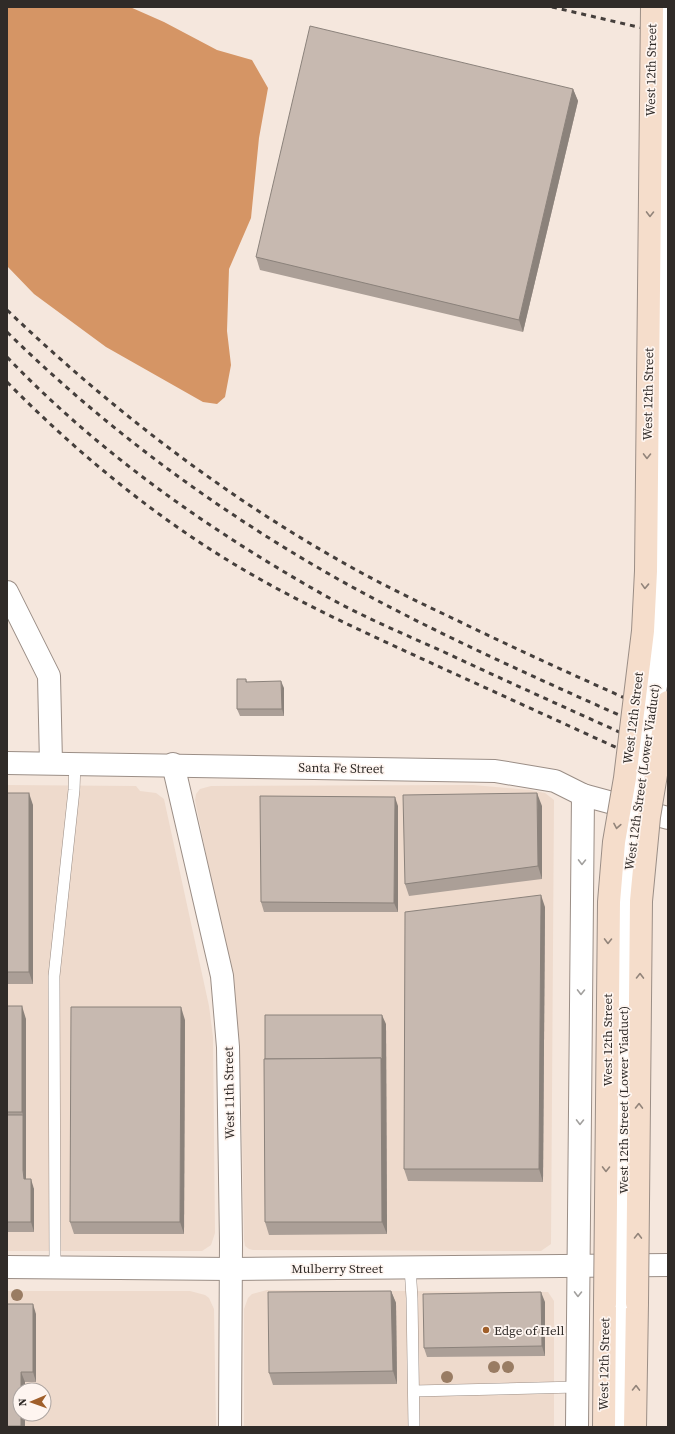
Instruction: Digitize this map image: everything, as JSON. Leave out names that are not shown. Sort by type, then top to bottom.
[{"type":"main road","name":"West 12th Street","points":[[604,1427],[608,902],[614,842],[625,778],[643,638],[646,571],[652,7]]},
{"type":"main road","points":[[635,1427],[642,901],[649,817],[668,702]]},
{"type":"street","name":"West 12th Street (Lower Viaduct)","points":[[621,1427],[624,901],[656,679],[661,629],[665,7]]},
{"type":"street","points":[[7,592],[49,676],[51,763]]},
{"type":"street","name":"Santa Fe Street","points":[[7,763],[173,764],[495,771],[555,781],[583,795],[668,818]]},
{"type":"street","name":"West 11th Street","points":[[173,764],[222,976],[228,1047],[231,1269],[230,1427]]},
{"type":"street","name":"West 12th Street","points":[[577,1427],[583,795]]},
{"type":"street","name":"Mulberry Street","points":[[7,1267],[231,1269],[668,1265]]},
{"type":"lane","points":[[55,1267],[54,976],[74,790],[75,764]]},
{"type":"lane","points":[[410,1268],[414,1427]]},
{"type":"lane","points":[[414,1392],[577,1387]]},
{"type":"shaded area","points":[[7,7],[130,7],[164,22],[217,50],[252,60],[268,88],[259,138],[251,218],[229,269],[227,331],[231,365],[225,397],[217,404],[203,402],[106,347],[34,294],[7,266]]},
{"type":"shaded area","points":[[7,785],[136,786],[140,791],[156,793],[164,799],[209,1006],[213,1037],[215,1233],[211,1245],[202,1251],[7,1251]]},
{"type":"shaded area","points":[[473,785],[530,790],[545,793],[554,800],[551,1244],[541,1251],[249,1249],[245,1246],[244,1240],[241,1084],[236,1002],[195,800],[196,794],[200,789],[211,786]]},
{"type":"shaded area","points":[[267,1290],[548,1292],[554,1301],[554,1427],[244,1427],[244,1309],[248,1298],[252,1294]]},
{"type":"shaded area","points":[[7,1291],[190,1291],[205,1295],[209,1298],[214,1309],[216,1427],[7,1427]]},
{"type":"building","points":[[310,26],[573,89],[519,320],[256,257]]},
{"type":"building","points":[[237,679],[246,679],[246,682],[281,681],[282,709],[237,709]]},
{"type":"building","points":[[7,793],[29,793],[29,972],[7,972]]},
{"type":"building","points":[[537,793],[538,866],[405,884],[403,795]]},
{"type":"building","points":[[260,796],[395,797],[394,903],[261,902]]},
{"type":"building","points":[[541,895],[539,1169],[404,1169],[405,912]]},
{"type":"building","points":[[7,1006],[22,1006],[22,1112],[7,1112]]},
{"type":"building","points":[[71,1007],[181,1007],[180,1222],[70,1222]]},
{"type":"building","points":[[265,1015],[382,1015],[382,1061],[381,1058],[265,1059]]},
{"type":"building","points":[[381,1058],[382,1222],[265,1222],[264,1059]]},
{"type":"building","points":[[7,1115],[23,1115],[23,1170],[24,1179],[31,1179],[31,1222],[7,1222]]},
{"type":"building","points":[[391,1291],[393,1371],[269,1373],[268,1292]]},
{"type":"building","name":"Edge of Hell","points":[[541,1292],[542,1346],[424,1348],[423,1294]]},
{"type":"building","points":[[7,1304],[33,1304],[33,1372],[21,1372],[21,1382],[12,1382],[12,1422],[21,1422],[21,1426],[7,1426]]},
{"type":"railway","points":[[552,7],[668,34]]},
{"type":"railway","points":[[7,310],[85,381],[167,446],[209,478],[297,535],[382,584],[531,656],[668,717]]},
{"type":"railway","points":[[7,332],[83,401],[163,466],[205,496],[291,552],[376,600],[417,621],[668,737]]},
{"type":"railway","points":[[7,357],[79,426],[117,457],[157,488],[197,516],[281,570],[324,595],[369,618],[668,754]]},
{"type":"railway","points":[[7,382],[61,434],[119,484],[180,529],[244,570],[292,597],[367,633],[668,771]]},
{"type":"place","name":"Edge of Hell","points":[[486,1330]]}]
